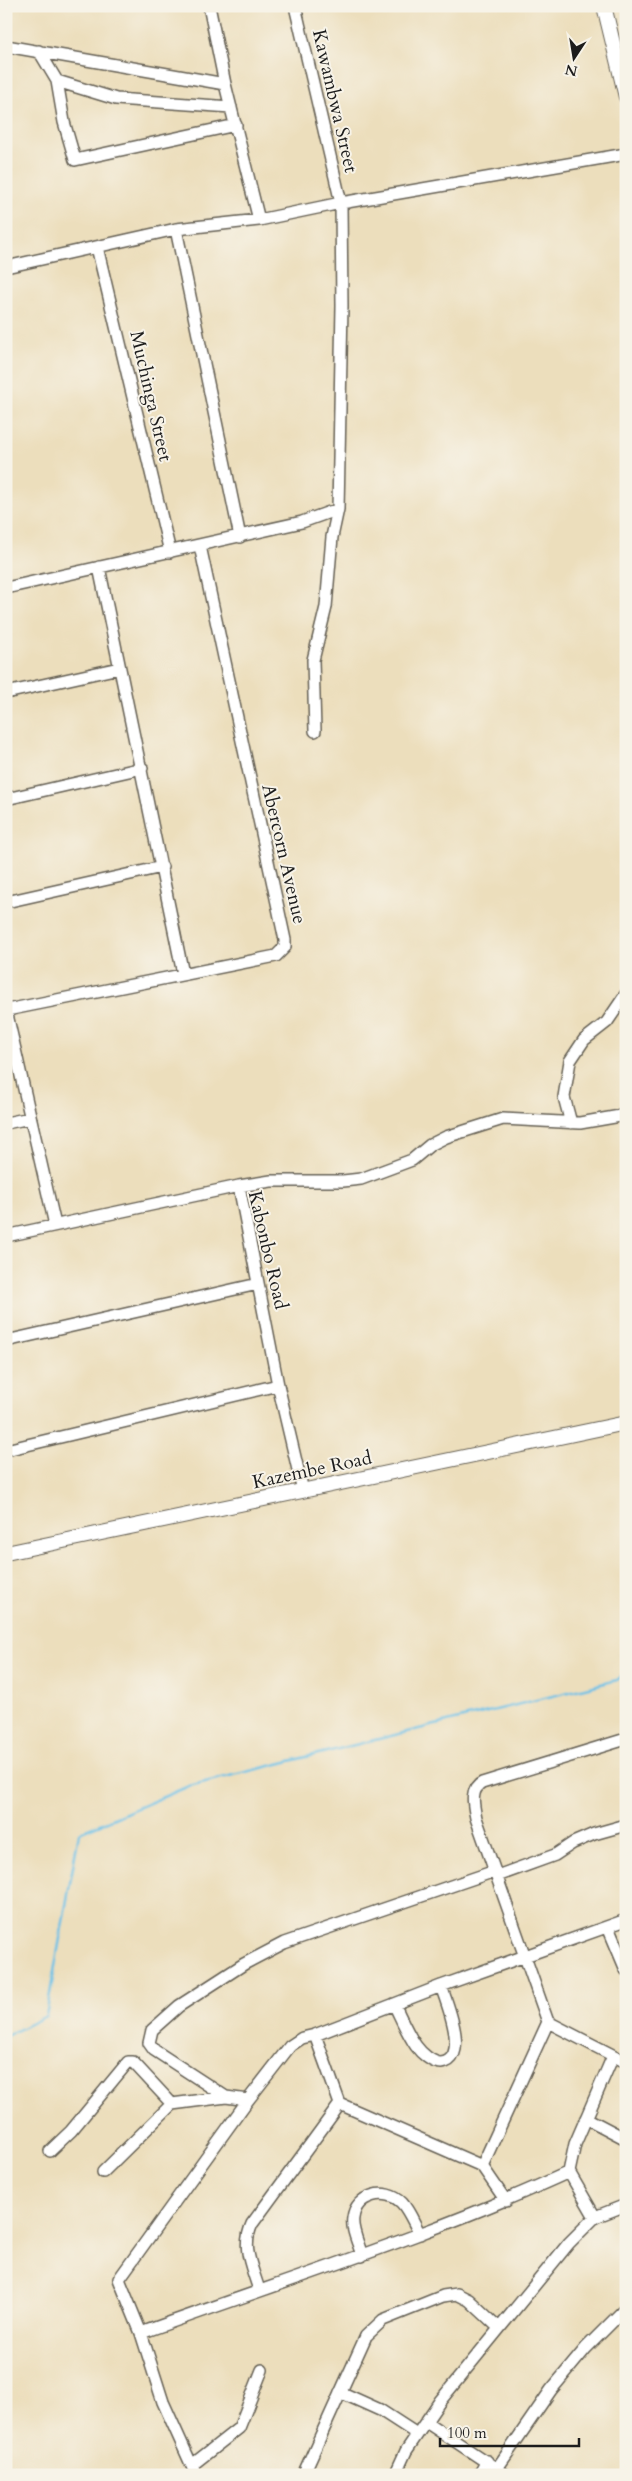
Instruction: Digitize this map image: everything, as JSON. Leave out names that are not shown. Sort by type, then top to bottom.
[{"type":"main road","points":[[604,6],[621,53],[626,98]]},
{"type":"main road","name":"Kazembe Road","points":[[6,1553],[626,1423]]},
{"type":"street","points":[[209,6],[225,84],[259,220]]},
{"type":"street","name":"Kawambwa Street","points":[[295,6],[341,203],[342,306],[338,508],[332,537],[326,607],[313,660],[315,732]]},
{"type":"street","points":[[6,46],[225,84]]},
{"type":"street","points":[[39,51],[56,81],[70,150],[73,159],[76,161],[236,125]]},
{"type":"street","points":[[56,81],[116,100],[231,107]]},
{"type":"street","points":[[6,267],[176,229],[259,220],[341,203],[626,154]]},
{"type":"street","points":[[176,229],[240,537]]},
{"type":"street","name":"Muchinga Street","points":[[97,247],[170,552]]},
{"type":"street","points":[[6,588],[240,537],[302,522],[338,508]]},
{"type":"street","name":"Abercorn Avenue","points":[[6,1010],[276,956],[285,947],[200,546]]},
{"type":"street","points":[[98,567],[184,974]]},
{"type":"street","points":[[6,693],[119,668]]},
{"type":"street","points":[[6,799],[142,768]]},
{"type":"street","points":[[6,902],[162,866]]},
{"type":"street","points":[[571,1123],[564,1097],[565,1080],[570,1061],[584,1040],[606,1022],[626,994]]},
{"type":"street","points":[[6,1010],[56,1225]]},
{"type":"street","points":[[239,1186],[272,1181],[362,1179],[412,1160],[430,1145],[442,1139],[503,1119],[550,1120],[571,1123],[592,1122],[626,1115]]},
{"type":"street","points":[[6,1123],[30,1118]]},
{"type":"street","name":"Kabonbo Road","points":[[6,1236],[239,1186],[278,1385],[303,1491]]},
{"type":"street","points":[[6,1341],[258,1284]]},
{"type":"street","points":[[6,1450],[278,1385]]},
{"type":"street","points":[[626,1739],[477,1786],[473,1800],[476,1818],[523,1956],[548,2022],[626,2062]]},
{"type":"street","points":[[226,2097],[154,2050],[149,2043],[152,2030],[179,2006],[244,1964],[284,1943],[555,1855],[587,1836],[626,1825]]},
{"type":"street","points":[[262,2370],[239,2428],[194,2470],[180,2444],[163,2402],[141,2333],[119,2279],[248,2100],[290,2046],[302,2038],[316,2035],[442,1986],[626,1920]]},
{"type":"street","points":[[608,1927],[626,1970]]},
{"type":"street","points":[[394,2004],[416,2046],[435,2062],[443,2063],[450,2058],[454,2050],[456,2037],[454,2024],[442,1986]]},
{"type":"street","points":[[482,2166],[548,2022]]},
{"type":"street","points":[[316,2035],[340,2104],[482,2166],[506,2201]]},
{"type":"street","points":[[595,2217],[569,2172],[575,2144],[613,2056]]},
{"type":"street","points":[[50,2152],[128,2062],[133,2062],[172,2104]]},
{"type":"street","points":[[103,2172],[172,2104],[226,2097],[248,2100]]},
{"type":"street","points":[[259,2290],[247,2250],[246,2237],[252,2224],[340,2104]]},
{"type":"street","points":[[586,2118],[626,2139]]},
{"type":"street","points":[[141,2333],[259,2290],[362,2256],[506,2201],[569,2172]]},
{"type":"street","points":[[362,2256],[353,2226],[353,2217],[357,2208],[368,2196],[377,2194],[396,2199],[407,2210],[420,2234]]},
{"type":"street","points":[[394,2475],[417,2434],[426,2422],[568,2243],[595,2217],[626,2205]]},
{"type":"street","points":[[303,2475],[366,2336],[372,2328],[392,2316],[442,2296],[457,2294],[469,2300],[499,2328]]},
{"type":"street","points":[[426,2422],[502,2471],[552,2390],[586,2348],[626,2308]]},
{"type":"street","points":[[340,2392],[380,2410],[417,2434]]},
{"type":"street","points":[[479,2475],[487,2461]]},
{"type":"waterway","points":[[6,2036],[46,2016],[79,1833],[189,1786],[617,1680],[626,1673]]}]
